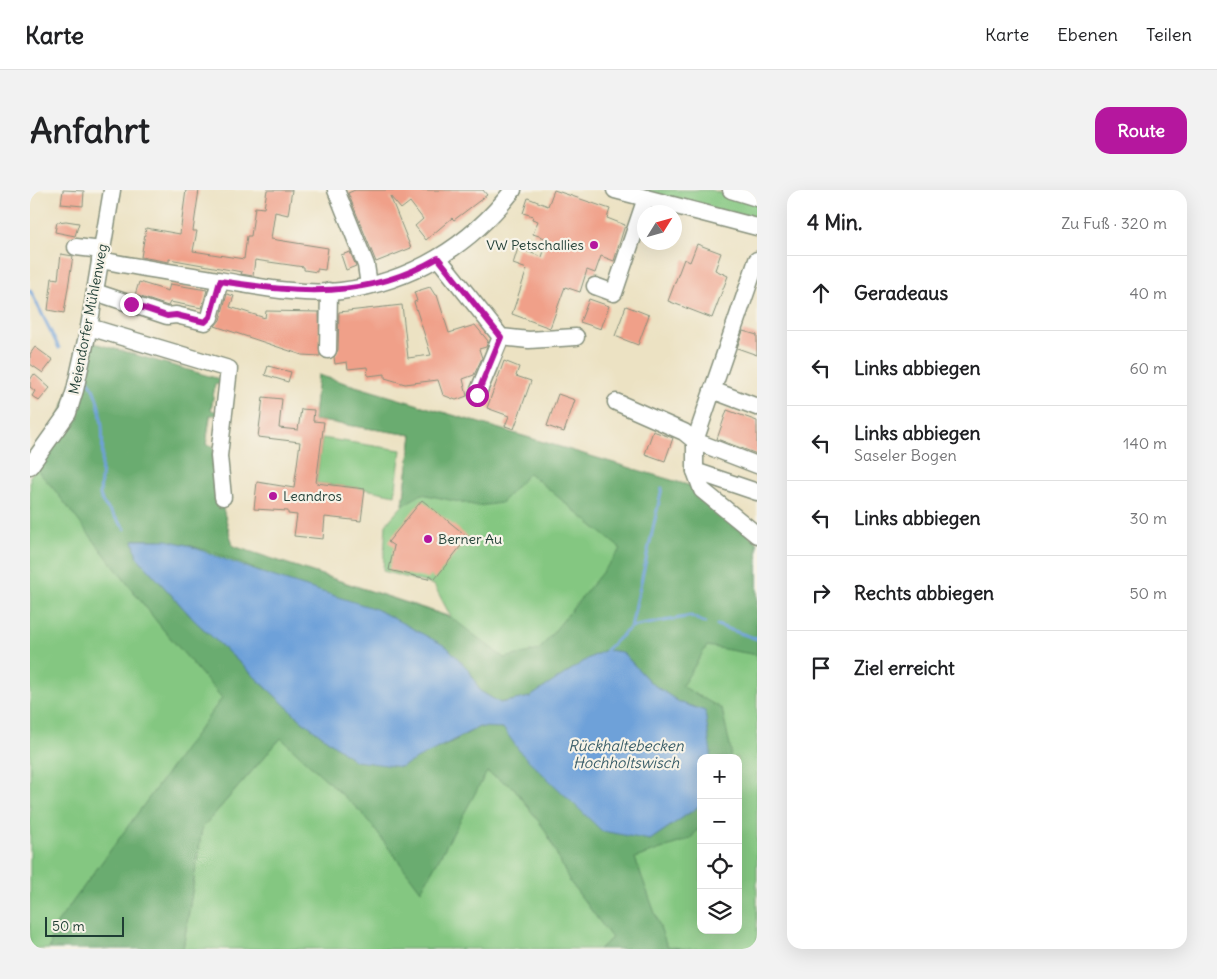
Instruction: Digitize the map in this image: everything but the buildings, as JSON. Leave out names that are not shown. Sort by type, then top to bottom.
[{"type":"street","name":"Meiendorfer Mühlenweg","points":[[30,466],[68,413],[89,327],[112,190]]},
{"type":"street","points":[[336,190],[366,265],[369,285]]},
{"type":"street","points":[[76,247],[101,255],[220,281],[293,290],[329,291],[369,285],[422,268],[470,236],[502,205],[513,190]]},
{"type":"street","points":[[615,190],[757,227]]},
{"type":"street","points":[[731,190],[757,198]]},
{"type":"street","points":[[595,286],[614,293],[623,272],[646,198]]},
{"type":"street","points":[[438,258],[501,337],[529,340],[576,337]]},
{"type":"street","points":[[757,260],[695,441],[695,471],[702,490],[757,535]]},
{"type":"street","points":[[95,292],[167,316],[176,315],[205,322],[210,317],[220,281]]},
{"type":"street","points":[[328,350],[329,291]]},
{"type":"street","points":[[89,327],[229,369],[219,456],[223,497]]},
{"type":"street","points":[[477,395],[501,337]]},
{"type":"street","points":[[712,390],[757,407]]},
{"type":"street","points":[[616,402],[684,432],[695,441],[757,465]]},
{"type":"street","points":[[695,471],[757,492]]},
{"type":"green space","points":[[637,190],[711,190],[757,204],[757,221]]},
{"type":"green space","points":[[91,342],[215,383],[206,445],[215,462],[223,509],[233,546],[451,617],[434,585],[383,571],[386,524],[403,505],[412,435],[314,420],[318,375],[691,486],[757,542],[757,949],[685,949],[612,938],[599,949],[183,949],[202,828],[281,738],[52,930],[50,949],[30,949],[30,476],[36,469]]},
{"type":"green space","points":[[91,342],[223,380],[222,385],[215,384],[211,410],[218,412],[217,415],[210,415],[206,445],[213,446],[223,509],[233,546],[452,618],[504,658],[539,650],[621,549],[529,473],[501,503],[478,506],[422,494],[403,505],[412,435],[314,420],[318,375],[691,486],[757,542],[757,655],[707,646],[682,686],[722,709],[730,754],[710,754],[705,711],[679,702],[651,683],[622,652],[606,650],[589,658],[530,697],[500,703],[480,691],[469,670],[251,568],[228,558],[181,543],[133,540],[137,557],[195,621],[300,719],[355,761],[443,747],[479,727],[504,728],[521,753],[650,840],[697,808],[697,831],[690,839],[635,858],[667,946],[685,949],[599,949],[612,938],[570,882],[545,830],[514,788],[487,772],[421,891],[363,814],[281,738],[202,828],[183,949],[50,949],[52,930],[222,698],[161,627],[53,488],[36,469]]},
{"type":"green space","points":[[322,438],[401,450],[395,495],[316,483]]},
{"type":"water","name":"Rückhaltebecken Hochholtswisch","points":[[133,540],[167,540],[187,545],[256,571],[376,609],[447,647],[469,670],[480,691],[500,703],[530,697],[589,658],[606,650],[622,652],[651,683],[679,702],[705,711],[711,753],[697,754],[697,808],[650,840],[602,831],[521,753],[503,728],[479,727],[401,767],[355,761],[300,719],[195,621],[137,557]]},
{"type":"waterway","name":"Berner Au","points":[[30,290],[59,348]]},
{"type":"waterway","name":"Berner Au","points":[[87,377],[94,390],[101,419],[103,449],[100,495],[103,503],[125,529]]},
{"type":"waterway","points":[[631,627],[662,488]]},
{"type":"waterway","name":"Berner Au","points":[[606,650],[631,627],[691,616],[705,623]]},
{"type":"waterway","name":"Berner Au","points":[[717,625],[757,639]]},
{"type":"place","name":"VW Petschallies","points":[[594,245]]},
{"type":"place","name":"Leandros","points":[[273,496]]},
{"type":"place","name":"Berner Au","points":[[428,539]]},
{"type":"route","points":[[131,304],[167,316],[176,315],[205,322],[210,317],[220,281],[257,287],[339,291],[363,287],[422,268],[438,258],[501,337],[477,395]]}]
